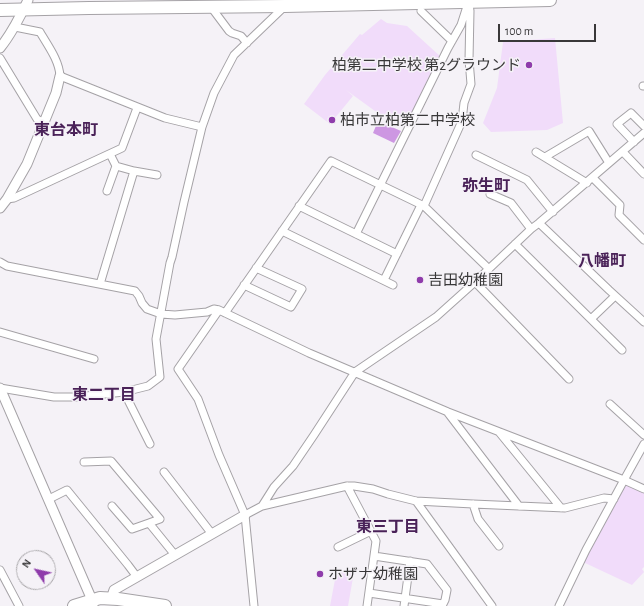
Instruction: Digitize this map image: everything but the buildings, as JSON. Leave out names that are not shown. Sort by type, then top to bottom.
[{"type":"main road","points":[[0,10],[26,4],[145,0]]},
{"type":"main road","points":[[0,2],[89,8],[204,5],[285,6],[550,0]]},
{"type":"main road","points":[[74,606],[92,603],[100,598],[165,606]]},
{"type":"street","points":[[356,234],[461,25],[469,1]]},
{"type":"street","points":[[384,280],[422,206],[462,122],[464,103],[471,84],[469,60],[469,1]]},
{"type":"street","points":[[0,48],[15,27],[26,4]]},
{"type":"street","points":[[204,5],[229,31],[240,36],[247,43]]},
{"type":"street","points":[[0,388],[54,397],[76,397],[124,392],[148,386],[160,377],[156,339],[170,263],[202,127],[214,93],[234,55],[285,6]]},
{"type":"street","points":[[421,11],[452,41]]},
{"type":"street","points":[[0,208],[7,199],[27,164],[56,93],[60,76],[60,68],[40,32],[15,27]]},
{"type":"street","points":[[0,58],[37,120],[44,123]]},
{"type":"street","points":[[60,76],[137,108],[165,118],[202,127]]},
{"type":"street","points":[[7,199],[14,198],[122,148],[137,108]]},
{"type":"street","points":[[634,142],[617,124],[631,113],[644,126]]},
{"type":"street","points":[[545,157],[590,131],[609,163]]},
{"type":"street","points":[[262,506],[274,487],[293,466],[330,413],[355,372],[436,317],[531,229],[553,212],[644,133]]},
{"type":"street","points":[[536,152],[590,180],[620,204],[619,215],[644,240]]},
{"type":"street","points":[[623,152],[644,174]]},
{"type":"street","points":[[107,191],[116,166],[110,154]]},
{"type":"street","points":[[476,155],[527,180],[553,212]]},
{"type":"street","points":[[254,606],[245,515],[219,455],[198,398],[178,369],[244,285],[331,161],[422,206],[489,269]]},
{"type":"street","points":[[116,166],[156,175]]},
{"type":"street","points":[[100,284],[134,171]]},
{"type":"street","points":[[490,194],[511,203],[531,229]]},
{"type":"street","points":[[299,206],[397,254]]},
{"type":"street","points":[[540,223],[644,322]]},
{"type":"street","points":[[282,231],[393,285]]},
{"type":"street","points":[[515,244],[622,350]]},
{"type":"street","points":[[0,262],[8,266],[135,291],[140,296],[142,303],[147,309],[161,314],[175,315],[207,312],[214,308],[309,353],[448,412],[644,488]]},
{"type":"street","points":[[244,285],[291,307],[302,289],[256,268]]},
{"type":"street","points":[[475,282],[569,379]]},
{"type":"street","points":[[591,319],[615,296]]},
{"type":"street","points":[[0,332],[94,359]]},
{"type":"street","points":[[0,388],[49,499],[92,603]]},
{"type":"street","points":[[124,392],[150,444]]},
{"type":"street","points":[[610,404],[644,435]]},
{"type":"street","points":[[448,412],[519,506]]},
{"type":"street","points":[[499,432],[561,508]]},
{"type":"street","points":[[559,606],[586,550],[644,444]]},
{"type":"street","points":[[84,462],[111,461],[160,519],[132,529],[112,506]]},
{"type":"street","points":[[164,472],[212,534]]},
{"type":"street","points":[[346,486],[376,541],[367,606]]},
{"type":"street","points":[[111,599],[114,590],[262,506],[346,486],[373,489],[416,501],[473,504],[565,508],[604,498],[614,499]]},
{"type":"street","points":[[49,499],[67,490],[137,577]]},
{"type":"street","points":[[416,501],[492,606]]},
{"type":"street","points":[[473,504],[478,519],[499,546]]},
{"type":"street","points":[[149,523],[175,555]]},
{"type":"street","points":[[338,548],[371,531]]},
{"type":"street","points":[[369,593],[404,602],[443,605],[447,590],[427,564],[374,556]]},
{"type":"street","points":[[404,602],[410,561]]},
{"type":"street","points":[[0,570],[19,606]]},
{"type":"shaded area","points":[[381,19],[387,23],[407,26],[441,57],[411,117],[404,114],[399,123],[375,111],[346,90],[353,96],[330,124],[304,104],[325,75],[360,34],[362,35]]},
{"type":"shaded area","name":"柏第二中学校 第2グラウンド","points":[[555,38],[563,123],[547,130],[491,132],[483,123],[497,88],[503,42]]},
{"type":"shaded area","points":[[378,121],[401,131],[394,143],[373,133]]},
{"type":"shaded area","points":[[624,483],[644,492],[644,567],[642,569],[644,572],[632,585],[583,562]]},
{"type":"shaded area","points":[[337,569],[354,572],[348,606],[330,606]]},
{"type":"place","name":"柏第二中学校 第2グラウンド","points":[[529,65]]},
{"type":"place","name":"柏市立柏第二中学校","points":[[332,120]]},
{"type":"place","name":"吉田幼稚園","points":[[420,280]]},
{"type":"place","name":"ホザナ幼稚園","points":[[320,574]]},
{"type":"district","name":"東台本町","points":[[66,130]]},
{"type":"district","name":"弥生町","points":[[486,186]]},
{"type":"district","name":"八幡町","points":[[602,261]]},
{"type":"district","name":"東二丁目","points":[[104,395]]},
{"type":"district","name":"東三丁目","points":[[388,527]]}]
